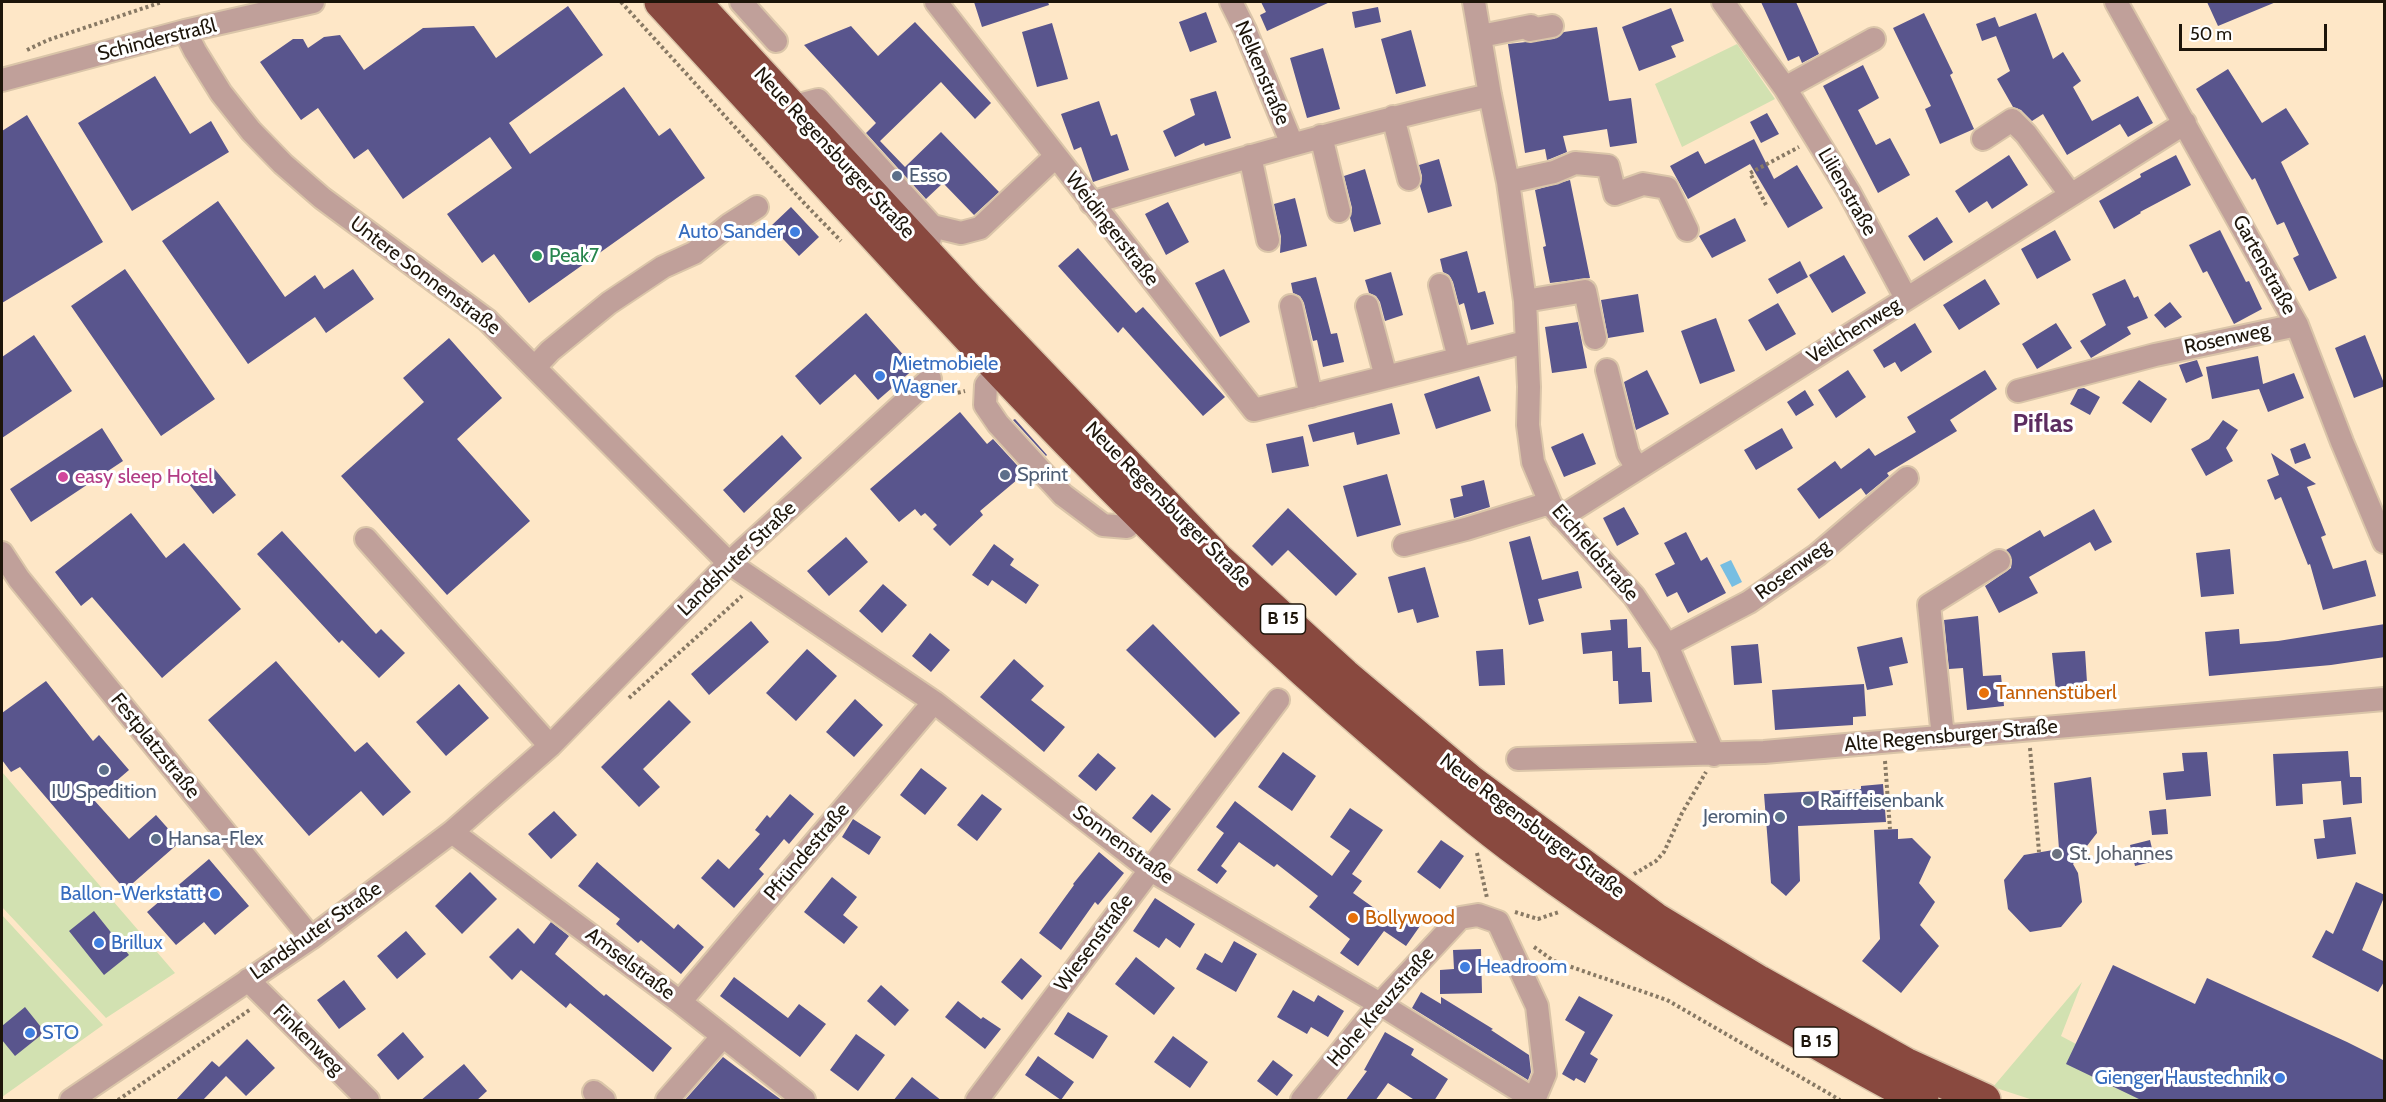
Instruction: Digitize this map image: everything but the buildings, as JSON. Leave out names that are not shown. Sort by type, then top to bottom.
[{"type":"highway","name":"Neue Regensburger Straße","points":[[661,2],[993,377],[1321,686],[1448,795],[1524,855],[1599,909],[1710,982],[1922,1101]]},
{"type":"highway","name":"Neue Regensburger Straße","points":[[694,2],[791,107],[930,240],[967,298],[1217,559],[1344,675],[1471,782],[1655,919],[1759,982],[1905,1064],[1984,1101]]},
{"type":"street","name":"Schinderstraßl","points":[[6,79],[185,31],[313,2]]},
{"type":"street","points":[[741,2],[776,41]]},
{"type":"street","name":"Weidingerstraße","points":[[936,2],[1254,410],[1526,342]]},
{"type":"street","name":"Nelkenstraße","points":[[1231,2],[1245,30],[1292,144]]},
{"type":"street","name":"Eichfeldstraße","points":[[1474,2],[1508,182],[1526,301],[1528,425],[1533,462],[1556,511],[1634,596],[1667,645],[1714,755]]},
{"type":"street","name":"Lilienstraße","points":[[1723,2],[1785,88],[1816,138],[1849,192],[1906,298]]},
{"type":"street","name":"Gartenstraße","points":[[2116,2],[2297,325],[2342,442],[2385,542]]},
{"type":"street","points":[[1481,36],[1531,26],[1530,30],[1552,26]]},
{"type":"street","name":"Untere Sonnenstraße","points":[[185,31],[221,93],[251,131],[283,164],[322,198],[487,320],[729,563]]},
{"type":"street","points":[[1785,88],[1874,39]]},
{"type":"street","points":[[1091,203],[1321,136],[1490,95]]},
{"type":"street","points":[[1393,117],[1409,179]]},
{"type":"street","points":[[1983,139],[2012,120],[2026,134],[2071,195]]},
{"type":"street","name":"Veilchenweg","points":[[1556,511],[1637,468],[2185,123]]},
{"type":"street","points":[[1321,136],[1339,211]]},
{"type":"street","points":[[1250,156],[1268,240]]},
{"type":"street","points":[[930,240],[980,228],[1055,157]]},
{"type":"street","points":[[1508,182],[1554,172],[1575,163],[1608,166],[1615,194],[1642,184],[1667,188],[1687,230]]},
{"type":"street","points":[[535,368],[550,351],[609,303],[663,267],[694,253],[729,225],[757,207]]},
{"type":"street","points":[[1440,285],[1459,358]]},
{"type":"street","points":[[1526,301],[1586,291],[1595,338]]},
{"type":"street","points":[[1291,306],[1311,396]]},
{"type":"street","points":[[1367,306],[1386,376]]},
{"type":"street","name":"Rosenweg","points":[[2018,392],[2155,354],[2297,325]]},
{"type":"street","points":[[1607,370],[1628,453],[1637,468]]},
{"type":"street","name":"Landshuter Straße","points":[[81,1098],[310,938],[452,832],[550,746],[729,563],[930,379]]},
{"type":"street","name":"Rosenweg","points":[[1667,645],[1749,602],[1817,555],[1907,478]]},
{"type":"street","points":[[1404,545],[1543,505],[1556,511]]},
{"type":"street","points":[[366,539],[550,746]]},
{"type":"street","name":"Festplatzstraße","points":[[2,553],[19,579],[310,938]]},
{"type":"street","points":[[1943,737],[1929,605],[1999,561]]},
{"type":"street","name":"Sonnenstraße","points":[[729,563],[934,702],[1149,869],[1380,1004],[1534,1100]]},
{"type":"street","name":"Alte Regensburger Straße","points":[[1518,759],[1714,755],[2385,699]]},
{"type":"street","name":"Wiesenstraße","points":[[977,1101],[1278,700]]},
{"type":"street","name":"Pfründestraße","points":[[680,1002],[934,702]]},
{"type":"street","name":"Amselstraße","points":[[452,832],[680,1002],[804,1101]]},
{"type":"street","name":"Hohe Kreuzstraße","points":[[1302,1101],[1380,1004],[1460,918],[1478,915],[1503,916]]},
{"type":"street","points":[[1503,916],[1537,1006],[1545,1074],[1534,1100]]},
{"type":"street","name":"Finkenweg","points":[[248,980],[368,1101]]},
{"type":"street","points":[[667,1101],[723,1036]]},
{"type":"path","points":[[6,79],[21,53],[30,48],[162,2]]},
{"type":"path","points":[[1766,205],[1750,172],[1816,138]]},
{"type":"path","points":[[930,379],[957,393],[993,377]]},
{"type":"path","points":[[2028,730],[2039,852]]},
{"type":"path","points":[[1884,742],[1890,829]]},
{"type":"path","points":[[1626,878],[1650,865],[1664,852],[1682,813],[1699,787],[1714,755]]},
{"type":"path","points":[[1503,916],[1538,919],[1565,910]]},
{"type":"path","points":[[1503,916],[1554,961],[1667,1000],[1840,1101]]},
{"type":"green space","points":[[1737,44],[1775,99],[1682,147],[1655,84]]},
{"type":"green space","points":[[2,772],[175,973],[106,1018],[2,907]]},
{"type":"green space","points":[[2,915],[103,1025],[2,1097]]},
{"type":"green space","points":[[2082,982],[2061,1036],[2076,1044],[2143,1100],[2033,1100],[1993,1087]]},
{"type":"water","points":[[1731,560],[1742,582],[1732,587],[1720,565]]},
{"type":"place","name":"Esso","points":[[897,176]]},
{"type":"place","name":"Auto Sander","points":[[795,232]]},
{"type":"place","name":"Peak7","points":[[537,256]]},
{"type":"place","name":"Mietmobiele Wagner","points":[[880,376]]},
{"type":"place","name":"Sprint","points":[[1005,475]]},
{"type":"place","name":"easy sleep Hotel","points":[[63,477]]},
{"type":"place","name":"Tannenstüberl","points":[[1984,693]]},
{"type":"place","name":"IU Spedition","points":[[104,770]]},
{"type":"place","name":"Raiffeisenbank","points":[[1808,801]]},
{"type":"place","name":"Jeromin","points":[[1780,817]]},
{"type":"place","name":"Hansa-Flex","points":[[156,839]]},
{"type":"place","name":"St. Johannes","points":[[2057,854]]},
{"type":"place","name":"Ballon-Werkstatt","points":[[215,894]]},
{"type":"place","name":"Bollywood","points":[[1353,918]]},
{"type":"place","name":"Brillux","points":[[99,943]]},
{"type":"place","name":"Headroom","points":[[1465,967]]},
{"type":"place","name":"STO","points":[[30,1033]]},
{"type":"place","name":"Gienger Haustechnik","points":[[2280,1078]]},
{"type":"district","name":"Piflas","points":[[2043,424]]}]
